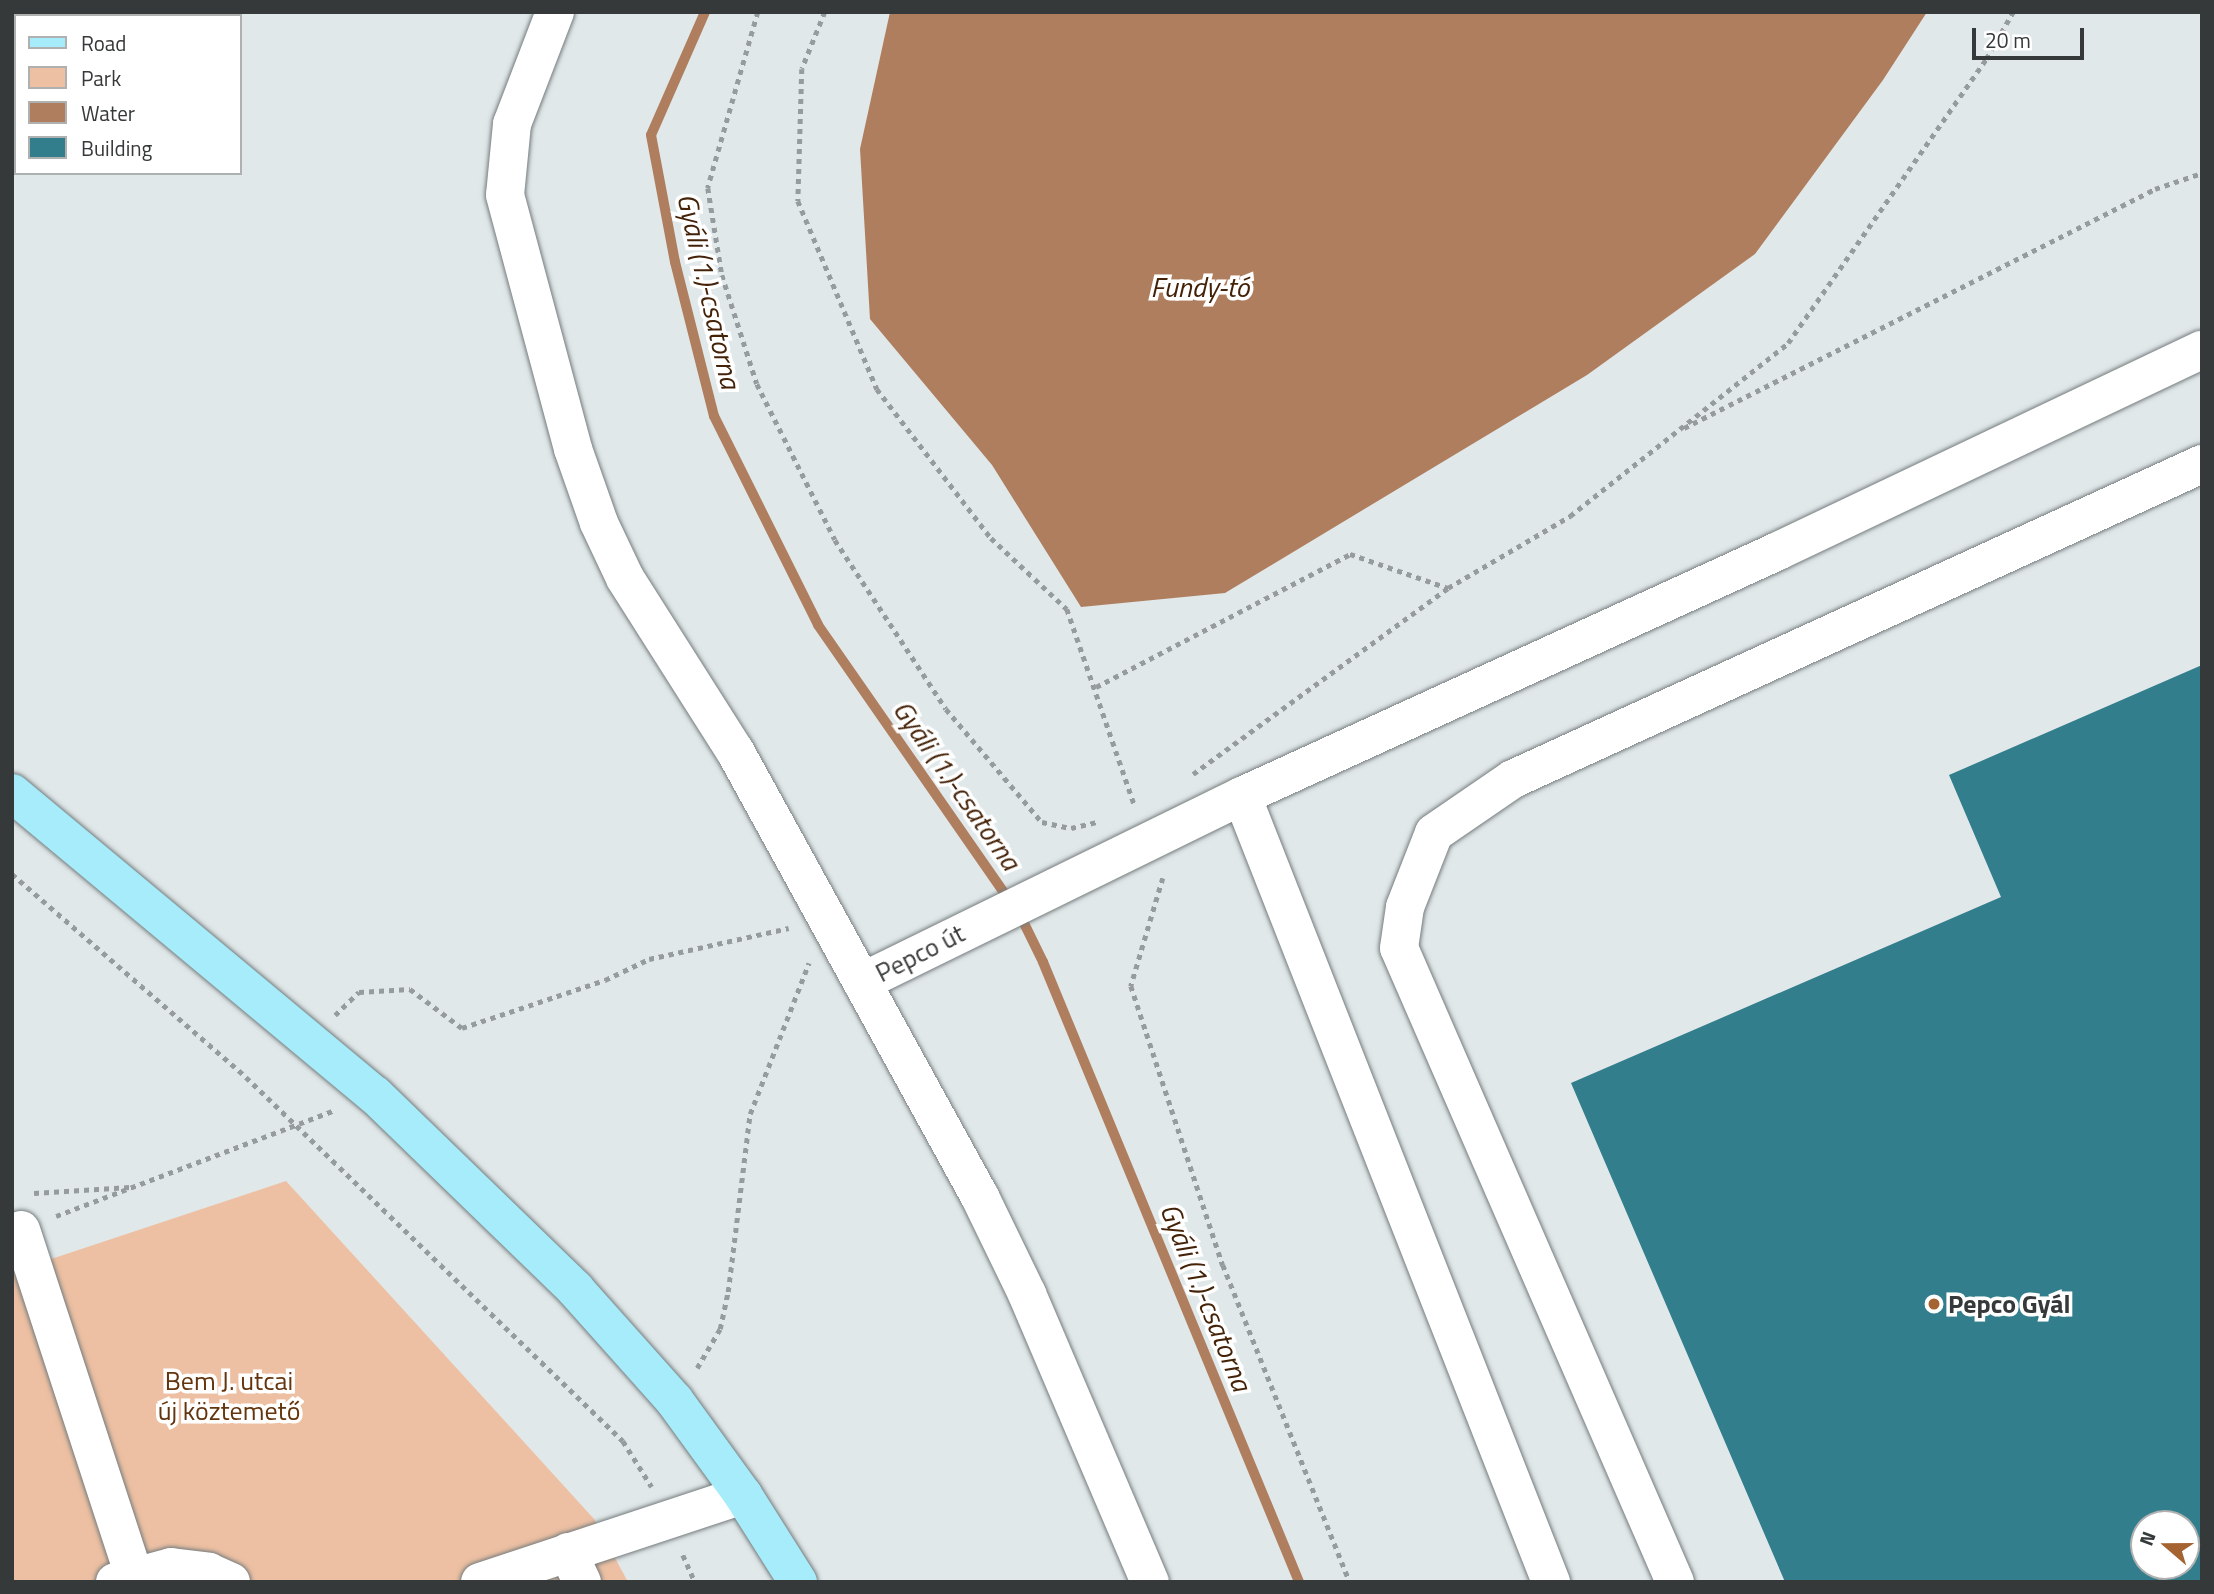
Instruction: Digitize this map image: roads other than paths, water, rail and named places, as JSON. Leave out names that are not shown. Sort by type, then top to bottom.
[{"type":"main road","points":[[12,793],[374,1095],[575,1289],[674,1400],[743,1495],[798,1582]]},
{"type":"street","points":[[555,12],[512,124],[505,195],[573,449],[625,578],[735,751],[827,917],[1021,1282],[1150,1582]]},
{"type":"street","name":"Pepco út","points":[[862,982],[1179,825],[1779,551],[2202,350]]},
{"type":"street","points":[[1675,1582],[1399,948],[1405,907],[1434,833],[1513,779],[2202,464]]},
{"type":"street","points":[[1241,796],[1551,1582]]},
{"type":"street","points":[[23,1211],[129,1579],[190,1567],[231,1582]]},
{"type":"street","points":[[480,1582],[575,1567],[666,1518],[743,1495]]},
{"type":"water","name":"Fundy-tó","points":[[890,12],[1927,12],[1883,80],[1755,254],[1587,375],[1225,593],[1081,607],[992,465],[870,319],[860,149]]},
{"type":"waterway","name":"Gyáli (1.)-csatorna","points":[[705,12],[651,135],[675,262],[714,416],[818,625],[1021,917],[1043,962],[1299,1582]]},
{"type":"place","name":"Pepco Gyál","points":[[1934,1304]]},
{"type":"park label","name":"Bem J. utcai új köztemető","points":[[229,1396]]}]
